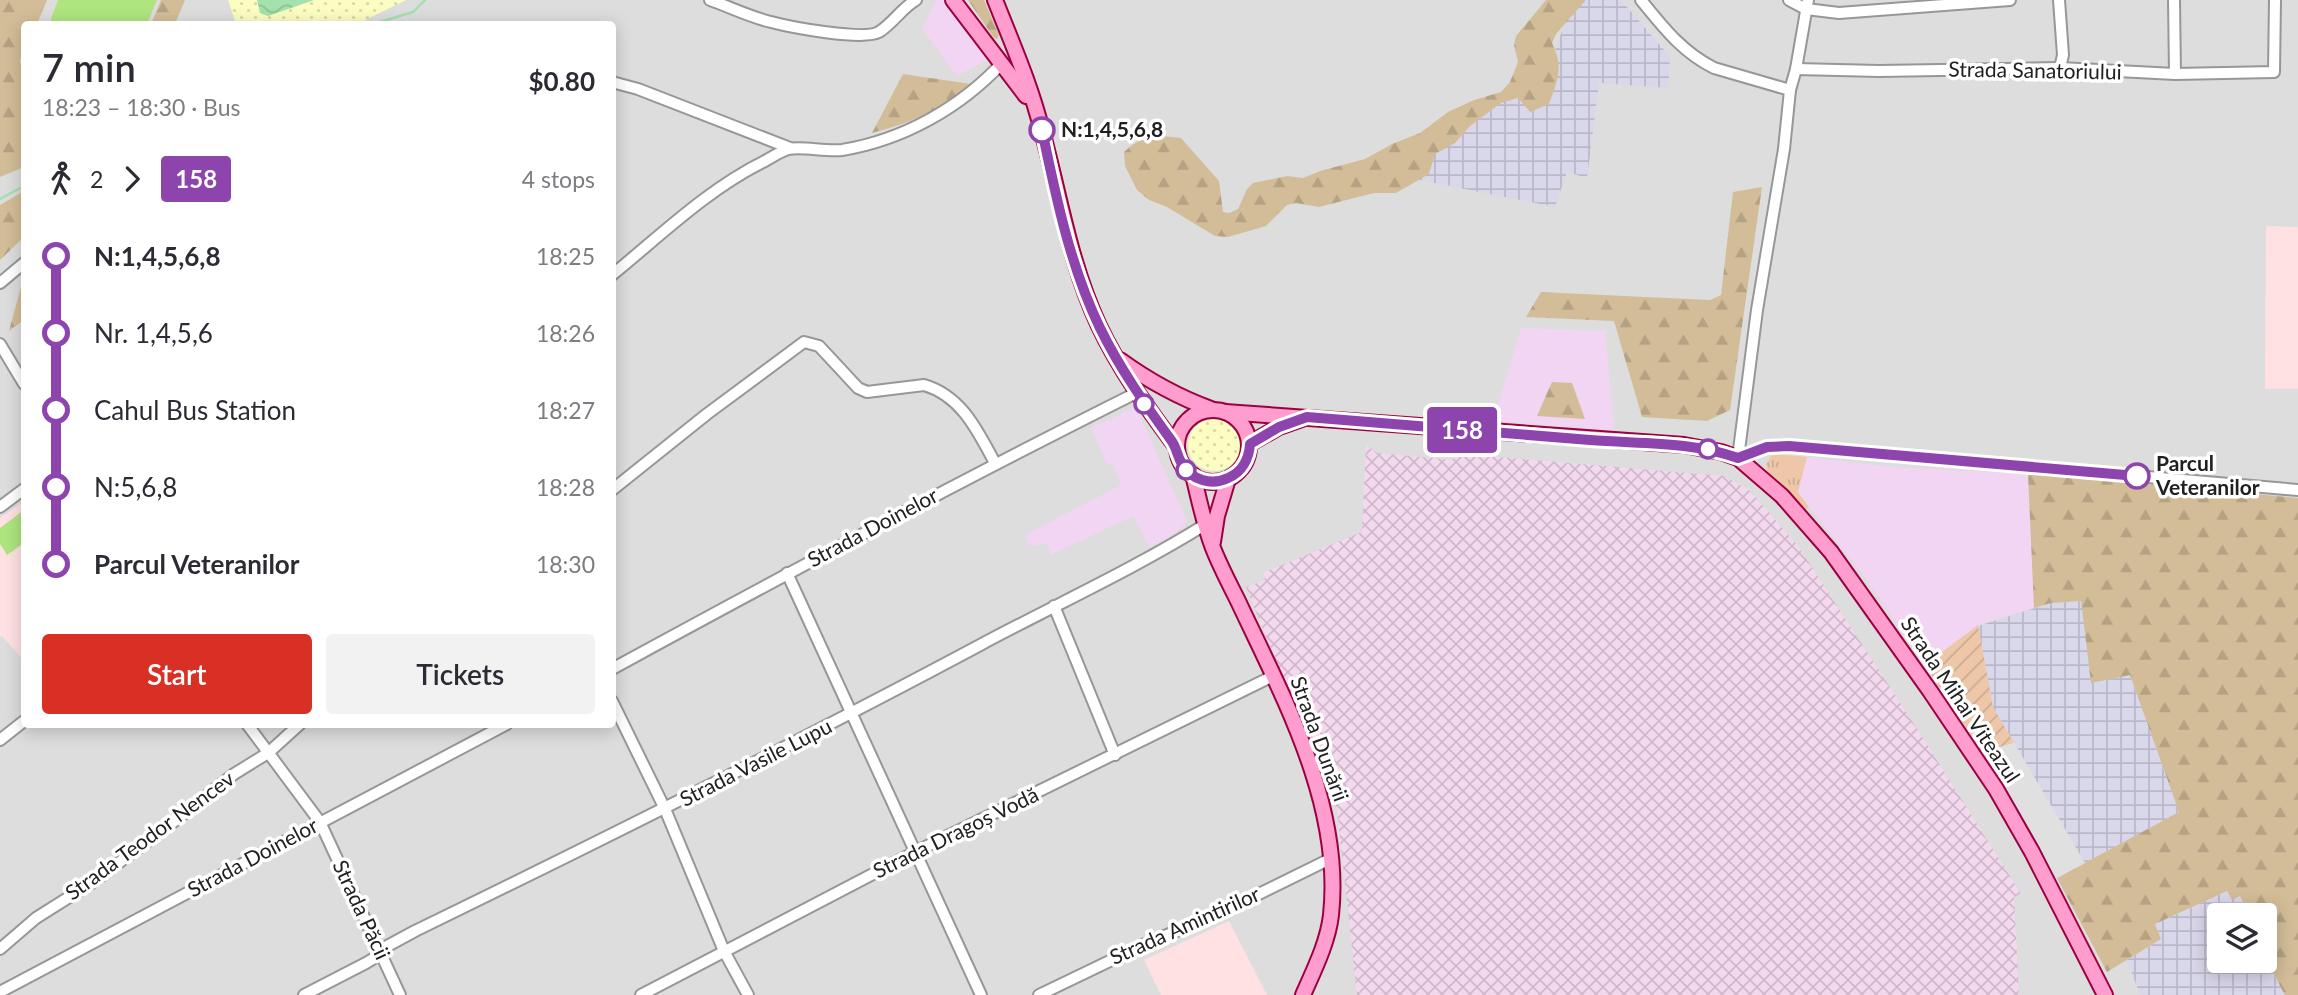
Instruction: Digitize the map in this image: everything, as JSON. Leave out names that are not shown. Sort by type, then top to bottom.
[{"type":"main road","points":[[953,0],[1036,111]]},
{"type":"main road","points":[[995,0],[1036,111],[1078,273],[1099,327],[1116,358],[1136,393],[1177,448],[1182,464],[1193,475],[1213,482],[1228,478],[1244,465],[1250,444],[1244,427],[1236,418],[1181,398],[1116,358]]},
{"type":"main road","points":[[985,43],[994,46],[1003,44],[1008,33]]},
{"type":"main road","points":[[1177,448],[1178,437],[1186,422],[1195,414],[1218,411]]},
{"type":"main road","name":"Strada Mihai Viteazul","points":[[1218,411],[1685,445],[1738,458],[1782,496],[1831,552],[1975,755],[2032,852],[2105,995]]},
{"type":"main road","name":"Strada Mihai Viteazul","points":[[1250,444],[1279,427],[1307,417]]},
{"type":"main road","name":"Strada Dunării","points":[[1193,475],[1212,547],[1273,676],[1318,789],[1332,858],[1331,917],[1325,944],[1303,995]]},
{"type":"main road","points":[[1212,547],[1217,516],[1228,478]]},
{"type":"street","points":[[710,0],[772,22],[869,35],[879,32],[916,0]]},
{"type":"street","points":[[1641,0],[1688,53],[1714,68],[1790,90]]},
{"type":"street","points":[[1789,0],[1839,13],[2010,0]]},
{"type":"street","points":[[2059,0],[2063,55],[2060,68]]},
{"type":"street","points":[[2174,0],[2175,74]]},
{"type":"street","name":"Strada Sanatoriului","points":[[1796,69],[1879,71],[2060,68],[2175,74],[2274,72],[2275,0]]},
{"type":"street","points":[[1807,5],[1790,90],[1784,149],[1757,310],[1738,458],[1767,447],[1789,446],[2298,490]]},
{"type":"street","points":[[616,83],[638,89],[790,148],[838,150],[898,134],[954,106],[980,87],[1002,63]]},
{"type":"street","points":[[616,272],[717,190],[790,148]]},
{"type":"street","points":[[0,283],[21,266]]},
{"type":"street","points":[[616,487],[804,342],[819,346],[858,388],[874,392],[914,385],[932,387],[968,414],[995,463]]},
{"type":"street","points":[[0,344],[21,379]]},
{"type":"street","name":"Strada Doinelor","points":[[616,667],[995,463],[1136,393]]},
{"type":"street","points":[[0,507],[21,491]]},
{"type":"street","name":"Strada Vasile Lupu","points":[[304,995],[366,963],[376,957],[380,950],[851,714],[1151,557],[1206,524]]},
{"type":"street","points":[[787,573],[981,995]]},
{"type":"street","points":[[1054,606],[1115,755]]},
{"type":"street","name":"Strada Dragoș Vodă","points":[[641,995],[915,852],[1273,676]]},
{"type":"street","points":[[616,709],[666,809],[724,951],[748,995]]},
{"type":"street","points":[[0,740],[21,723]]},
{"type":"street","name":"Strada Păcii","points":[[250,728],[320,822],[400,995]]},
{"type":"street","name":"Strada Teodor Nencev","points":[[0,949],[36,918],[93,882],[233,774],[268,753],[296,728]]},
{"type":"street","name":"Strada Doinelor","points":[[0,992],[499,728]]},
{"type":"street","name":"Strada Amintirilor","points":[[1039,995],[1146,944],[1199,923],[1332,858]]},
{"type":"shaded area","points":[[0,0],[2298,0],[2298,995],[0,995]]},
{"type":"shaded area","points":[[58,0],[157,0],[148,21],[50,21]]},
{"type":"shaded area","points":[[228,0],[406,0],[363,21],[235,21]]},
{"type":"shaded area","points":[[936,0],[944,0],[988,59],[957,76],[922,29]]},
{"type":"shaded area","points":[[1573,0],[1621,0],[1670,57],[1668,88],[1599,83],[1587,178],[1567,172],[1555,207],[1415,179],[1447,133],[1550,64]]},
{"type":"shaded area","points":[[2266,226],[2298,227],[2298,389],[2265,389]]},
{"type":"shaded area","points":[[1521,328],[1605,331],[1614,430],[1493,421]]},
{"type":"shaded area","points":[[1136,407],[1187,521],[1176,533],[1150,548],[1133,516],[1051,555],[1046,543],[1029,545],[1025,535],[1121,485],[1113,464],[1107,465],[1091,428]]},
{"type":"shaded area","points":[[1214,419],[1224,421],[1232,427],[1238,435],[1238,455],[1232,463],[1224,469],[1214,471],[1204,469],[1196,463],[1190,455],[1188,445],[1190,435],[1196,427],[1204,421]]},
{"type":"shaded area","points":[[1366,445],[1377,453],[1452,460],[1461,454],[1724,476],[1750,491],[1798,546],[2021,894],[2014,897],[2019,995],[1357,995],[1337,810],[1246,587],[1265,580],[1263,573],[1362,532]]},
{"type":"shaded area","points":[[1807,457],[1894,467],[2028,474],[2034,608],[1978,625],[1925,665],[1867,580],[1798,493]]},
{"type":"shaded area","points":[[21,503],[21,658],[2,636],[0,637],[0,518]]},
{"type":"shaded area","points":[[21,512],[21,545],[7,555],[0,544],[0,528]]},
{"type":"shaded area","points":[[2081,601],[2091,682],[2130,675],[2179,812],[2085,863],[1993,707],[1978,626],[2051,603]]},
{"type":"shaded area","points":[[2014,743],[2085,863],[2057,878],[1982,752]]},
{"type":"shaded area","points":[[2227,891],[2240,896],[2243,903],[2207,903],[2207,973],[2274,973],[2285,995],[2140,995],[2127,960],[2161,939],[2155,924]]},
{"type":"shaded area","points":[[1229,921],[1267,995],[1161,995],[1144,960]]},
{"type":"green space","points":[[0,0],[47,0],[38,21],[21,21],[21,168],[0,177]]},
{"type":"green space","points":[[161,0],[185,0],[176,21],[152,21]]},
{"type":"green space","points":[[968,0],[984,0],[999,35],[997,39],[994,38]]},
{"type":"green space","points":[[1546,0],[1586,0],[1556,34],[1552,43],[1559,67],[1549,104],[1530,112],[1518,98],[1501,103],[1470,126],[1455,143],[1435,154],[1429,174],[1396,193],[1374,193],[1319,207],[1296,203],[1287,205],[1266,226],[1228,237],[1215,236],[1167,207],[1149,200],[1137,190],[1125,166],[1124,152],[1137,142],[1158,137],[1181,138],[1219,181],[1223,212],[1229,213],[1238,209],[1247,189],[1253,183],[1287,176],[1303,178],[1365,159],[1420,133],[1448,112],[1501,92],[1510,82],[1518,62],[1514,45],[1516,36]]},
{"type":"green space","points":[[903,74],[971,84],[949,101],[925,114],[872,133]]},
{"type":"green space","points":[[1762,187],[1730,410],[1707,421],[1642,417],[1614,321],[1526,317],[1541,292],[1710,300],[1721,295],[1733,192]]},
{"type":"green space","points":[[21,193],[21,240],[0,260],[0,205]]},
{"type":"green space","points":[[21,287],[21,322],[9,331]]},
{"type":"green space","points":[[1552,382],[1572,383],[1585,419],[1537,416]]},
{"type":"green space","points":[[1775,454],[1807,457],[1798,492],[1809,507],[1804,511],[1768,473],[1766,465]]},
{"type":"green space","name":"Parcul Veteranilor","points":[[2028,474],[2298,498],[2298,995],[2285,995],[2274,973],[2277,973],[2277,903],[2243,903],[2240,896],[2232,900],[2227,891],[2155,924],[2161,939],[2107,972],[2057,878],[2179,812],[2130,675],[2091,683],[2081,601],[2051,603],[2034,608]]},
{"type":"green space","points":[[1978,625],[1993,707],[2014,743],[1982,752],[1925,665]]},
{"type":"water","points":[[257,0],[314,0],[268,16],[260,13]]},
{"type":"waterway","points":[[383,21],[413,12],[425,0]]},
{"type":"waterway","points":[[0,199],[21,188]]},
{"type":"bus line","name":"158","points":[[1042,130],[1072,254],[1099,327],[1136,393],[1177,448],[1182,464],[1202,480],[1213,482],[1233,476],[1244,465],[1250,444],[1279,427],[1307,417],[1685,445],[1738,458],[1767,447],[1789,446],[2137,476]]},
{"type":"place","name":"N:1,4,5,6,8","points":[[1042,130]]},
{"type":"place","name":"Parcul Veteranilor","points":[[2137,476]]}]
